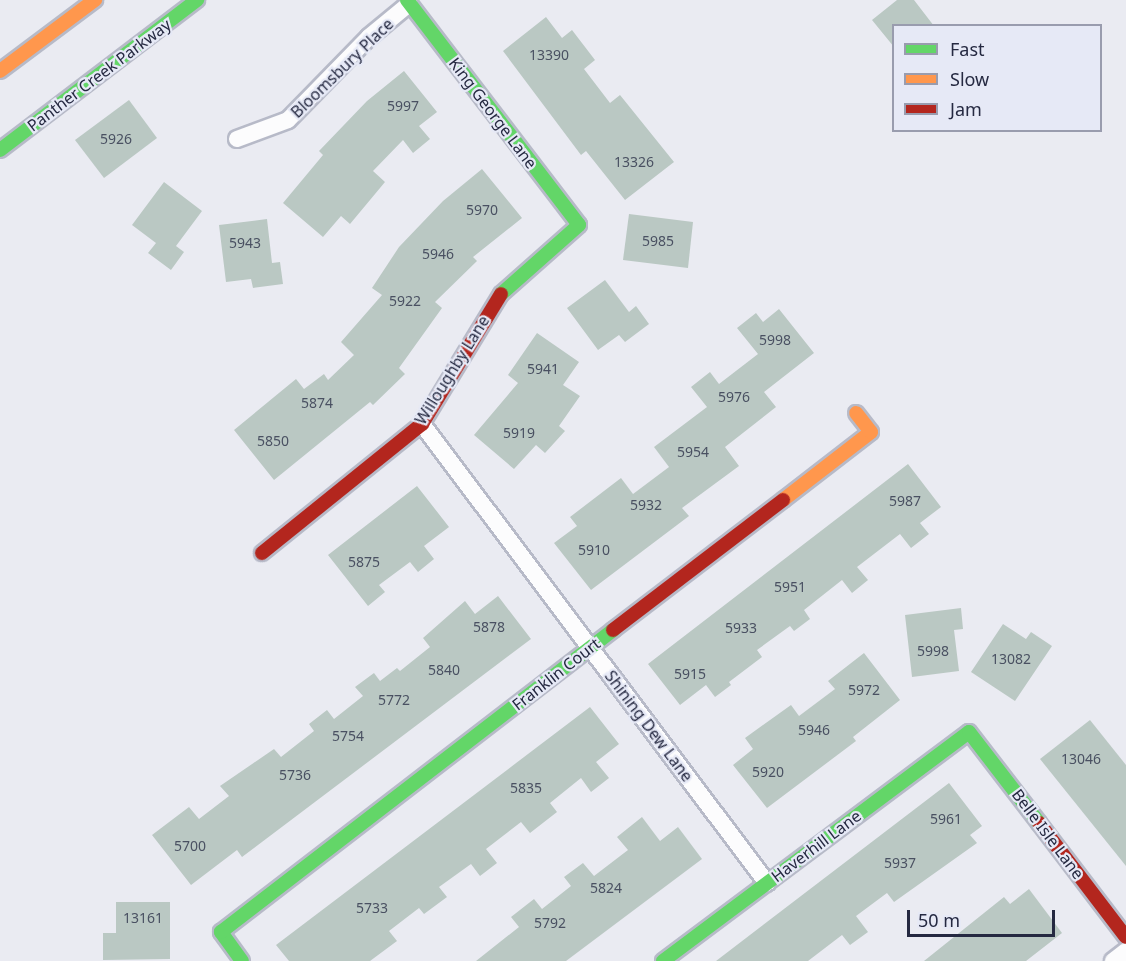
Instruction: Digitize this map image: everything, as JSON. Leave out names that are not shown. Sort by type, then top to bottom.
[{"type":"street","points":[[0,71],[95,0]]},
{"type":"street","name":"Panther Creek Parkway","points":[[0,150],[197,0]]},
{"type":"street","name":"Bloomsbury Place","points":[[237,139],[288,120],[369,37],[408,2]]},
{"type":"street","name":"King George Lane","points":[[408,2],[579,225]]},
{"type":"street","name":"Willoughby Lane","points":[[262,554],[422,424],[496,298],[579,225]]},
{"type":"street","name":"Franklin Court","points":[[242,961],[221,932],[871,432],[855,413]]},
{"type":"street","name":"Shining Dew Lane","points":[[422,424],[767,883]]},
{"type":"street","name":"Haverhill Lane","points":[[663,961],[969,732]]},
{"type":"street","name":"Belle Isle Lane","points":[[969,732],[1126,937]]},
{"type":"street","points":[[1113,961],[1126,951]]},
{"type":"building","points":[[897,0],[914,0],[932,24],[892,24],[892,45],[872,20]]},
{"type":"building","points":[[546,17],[562,38],[572,30],[595,60],[584,69],[610,103],[620,95],[674,162],[625,200],[586,151],[581,155],[503,51]]},
{"type":"building","points":[[404,71],[437,112],[419,126],[430,139],[413,153],[403,140],[373,171],[385,182],[350,224],[341,216],[323,237],[283,203],[323,155],[319,151],[367,101]]},
{"type":"building","points":[[129,100],[157,138],[104,178],[75,140]]},
{"type":"building","points":[[482,169],[522,218],[473,257],[477,261],[435,302],[442,308],[399,368],[405,374],[373,405],[370,402],[274,480],[234,430],[296,379],[304,389],[324,374],[328,380],[354,355],[341,342],[382,295],[372,288],[399,247],[443,201]]},
{"type":"building","points":[[164,182],[202,211],[176,246],[184,252],[171,270],[148,253],[156,243],[132,225]]},
{"type":"building","points":[[629,214],[693,222],[688,268],[623,260]]},
{"type":"building","points":[[267,219],[272,263],[280,262],[283,284],[253,288],[251,279],[226,282],[219,225]]},
{"type":"building","points":[[605,280],[629,312],[636,306],[649,324],[625,342],[619,335],[598,350],[567,308]]},
{"type":"building","points":[[779,309],[814,353],[764,392],[776,407],[725,447],[739,466],[682,508],[689,516],[591,590],[554,543],[577,526],[570,517],[621,478],[633,494],[669,467],[654,447],[707,407],[691,387],[710,372],[719,384],[758,354],[737,328],[756,313],[763,322]]},
{"type":"building","points":[[537,333],[579,362],[563,385],[580,396],[559,426],[565,431],[545,453],[536,445],[514,469],[474,435],[518,383],[508,375]]},
{"type":"building","points":[[908,464],[941,507],[920,523],[929,534],[911,548],[900,534],[857,567],[868,580],[852,593],[842,580],[804,610],[810,619],[794,631],[790,626],[757,650],[762,657],[729,682],[731,685],[715,697],[706,685],[680,705],[648,664]]},
{"type":"building","points":[[417,486],[449,527],[424,546],[434,559],[418,572],[410,562],[379,585],[385,592],[368,606],[328,555]]},
{"type":"building","points":[[498,596],[531,639],[242,857],[237,850],[191,885],[152,835],[189,807],[199,819],[229,796],[220,786],[274,749],[281,757],[314,731],[309,724],[327,710],[334,719],[363,696],[355,687],[374,673],[380,681],[397,668],[400,671],[430,647],[423,638],[465,601],[475,614]]},
{"type":"building","points":[[961,608],[963,629],[954,630],[959,671],[912,677],[905,615]]},
{"type":"building","points":[[1003,624],[1026,639],[1031,632],[1052,646],[1015,701],[971,672]]},
{"type":"building","points":[[864,653],[900,700],[853,737],[856,741],[767,808],[733,765],[753,749],[745,738],[791,705],[799,716],[835,689],[828,681]]},
{"type":"building","points":[[590,707],[619,744],[596,762],[609,778],[591,792],[581,778],[550,803],[557,812],[530,833],[521,822],[486,849],[497,863],[480,876],[471,864],[439,887],[447,897],[424,914],[419,908],[389,931],[397,941],[370,961],[289,961],[276,945]]},
{"type":"building","points":[[1090,720],[1126,765],[1126,866],[1040,759]]},
{"type":"building","points":[[949,783],[982,826],[970,835],[977,843],[894,902],[887,893],[856,916],[868,932],[850,945],[842,935],[808,961],[716,961]]},
{"type":"building","points":[[642,817],[660,841],[678,827],[702,859],[566,961],[476,961],[519,927],[511,917],[534,899],[542,909],[571,886],[564,877],[583,863],[594,876],[628,850],[617,837]]},
{"type":"building","points":[[1029,889],[1062,933],[1026,961],[924,961],[1004,897],[1010,904]]},
{"type":"building","points":[[116,902],[170,902],[170,959],[103,960],[103,933],[116,933]]},
{"type":"traffic: fast","points":[[0,150],[197,0]]},
{"type":"traffic: fast","points":[[407,0],[579,225],[501,294]]},
{"type":"traffic: fast","points":[[242,961],[221,932],[613,630]]},
{"type":"traffic: fast","points":[[663,961],[969,732],[1039,823]]},
{"type":"traffic: slow","points":[[0,71],[95,0]]},
{"type":"traffic: slow","points":[[783,500],[871,432],[856,413]]},
{"type":"traffic: jam","points":[[262,553],[422,424],[501,294]]},
{"type":"traffic: jam","points":[[613,630],[783,500]]},
{"type":"traffic: jam","points":[[1039,823],[1126,937]]}]
